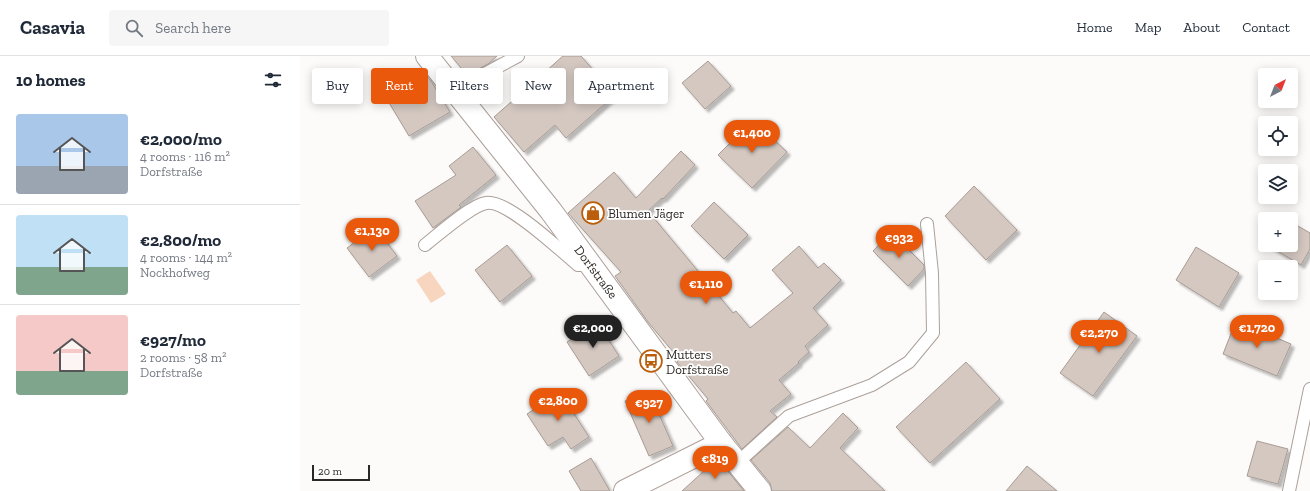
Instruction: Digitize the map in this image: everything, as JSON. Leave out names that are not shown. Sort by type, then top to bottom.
[{"type":"main road","name":"Dorfstraße","points":[[428,56],[438,68]]},
{"type":"main road","name":"Dorfstraße","points":[[466,104],[551,211],[736,464],[760,491]]},
{"type":"main road","points":[[625,491],[721,443]]},
{"type":"lane","points":[[496,68],[518,56]]},
{"type":"lane","points":[[425,245],[473,209],[492,203],[501,205],[517,216],[578,265],[590,265]]},
{"type":"lane","points":[[736,464],[789,416],[872,385],[909,362],[932,333],[932,273],[927,224]]},
{"type":"lane","points":[[1289,491],[1310,389]]},
{"type":"shaded area","points":[[430,271],[446,294],[431,303],[416,280]]},
{"type":"building","points":[[451,56],[497,56],[488,64],[480,68],[461,68]]},
{"type":"building","points":[[563,56],[581,56],[591,68],[574,68],[574,104],[605,104],[566,138],[555,125],[524,152],[494,117],[511,102],[511,104],[566,104],[566,68],[549,68]]},
{"type":"building","points":[[708,61],[731,86],[705,109],[682,83]]},
{"type":"building","points":[[428,77],[436,89],[436,104],[445,104],[450,112],[409,136],[390,104],[428,104]]},
{"type":"building","points":[[753,120],[787,152],[752,188],[718,155]]},
{"type":"building","points":[[473,147],[496,175],[459,205],[461,207],[433,228],[415,201],[456,175],[449,166]]},
{"type":"building","points":[[681,151],[695,165],[663,199],[662,198],[648,211],[733,313],[736,311],[750,328],[793,293],[772,270],[799,246],[818,268],[824,263],[841,280],[813,308],[828,325],[805,346],[809,352],[798,362],[799,363],[779,380],[791,394],[770,411],[777,417],[742,449],[706,401],[708,399],[677,362],[679,359],[648,322],[615,276],[621,272],[568,213],[614,172],[636,198]]},
{"type":"building","points":[[974,186],[1017,230],[986,260],[945,216]]},
{"type":"building","points":[[714,202],[748,235],[724,259],[691,226]]},
{"type":"building","points":[[1298,226],[1310,233],[1310,249],[1301,265],[1298,263],[1298,260],[1292,260],[1279,252],[1298,252]]},
{"type":"building","points":[[375,227],[397,256],[369,277],[347,248]]},
{"type":"building","points":[[891,232],[924,265],[924,269],[908,286],[873,251]]},
{"type":"building","points":[[507,245],[532,276],[500,302],[475,270]]},
{"type":"building","points":[[1196,247],[1239,273],[1219,307],[1176,280]]},
{"type":"building","points":[[1104,312],[1137,336],[1093,396],[1060,373]]},
{"type":"building","points":[[1236,321],[1291,344],[1277,376],[1223,354]]},
{"type":"building","points":[[597,322],[619,356],[589,376],[567,342]]},
{"type":"building","points":[[966,362],[1000,399],[930,463],[896,427]]},
{"type":"building","points":[[649,391],[673,446],[649,456],[625,401]]},
{"type":"building","points":[[560,392],[589,437],[571,449],[563,437],[548,446],[527,414]]},
{"type":"building","points":[[843,413],[858,428],[840,448],[885,491],[772,491],[770,483],[751,460],[788,427],[810,448]]},
{"type":"building","points":[[1257,441],[1288,449],[1278,484],[1247,476]]},
{"type":"building","points":[[591,458],[610,491],[581,491],[569,471]]},
{"type":"building","points":[[717,459],[744,491],[682,491]]},
{"type":"building","points":[[1027,466],[1057,491],[1006,491]]},
{"type":"place","name":"Blumen Jäger","points":[[593,213]]},
{"type":"place","name":"Mutters Dorfstraße","points":[[651,361]]}]
